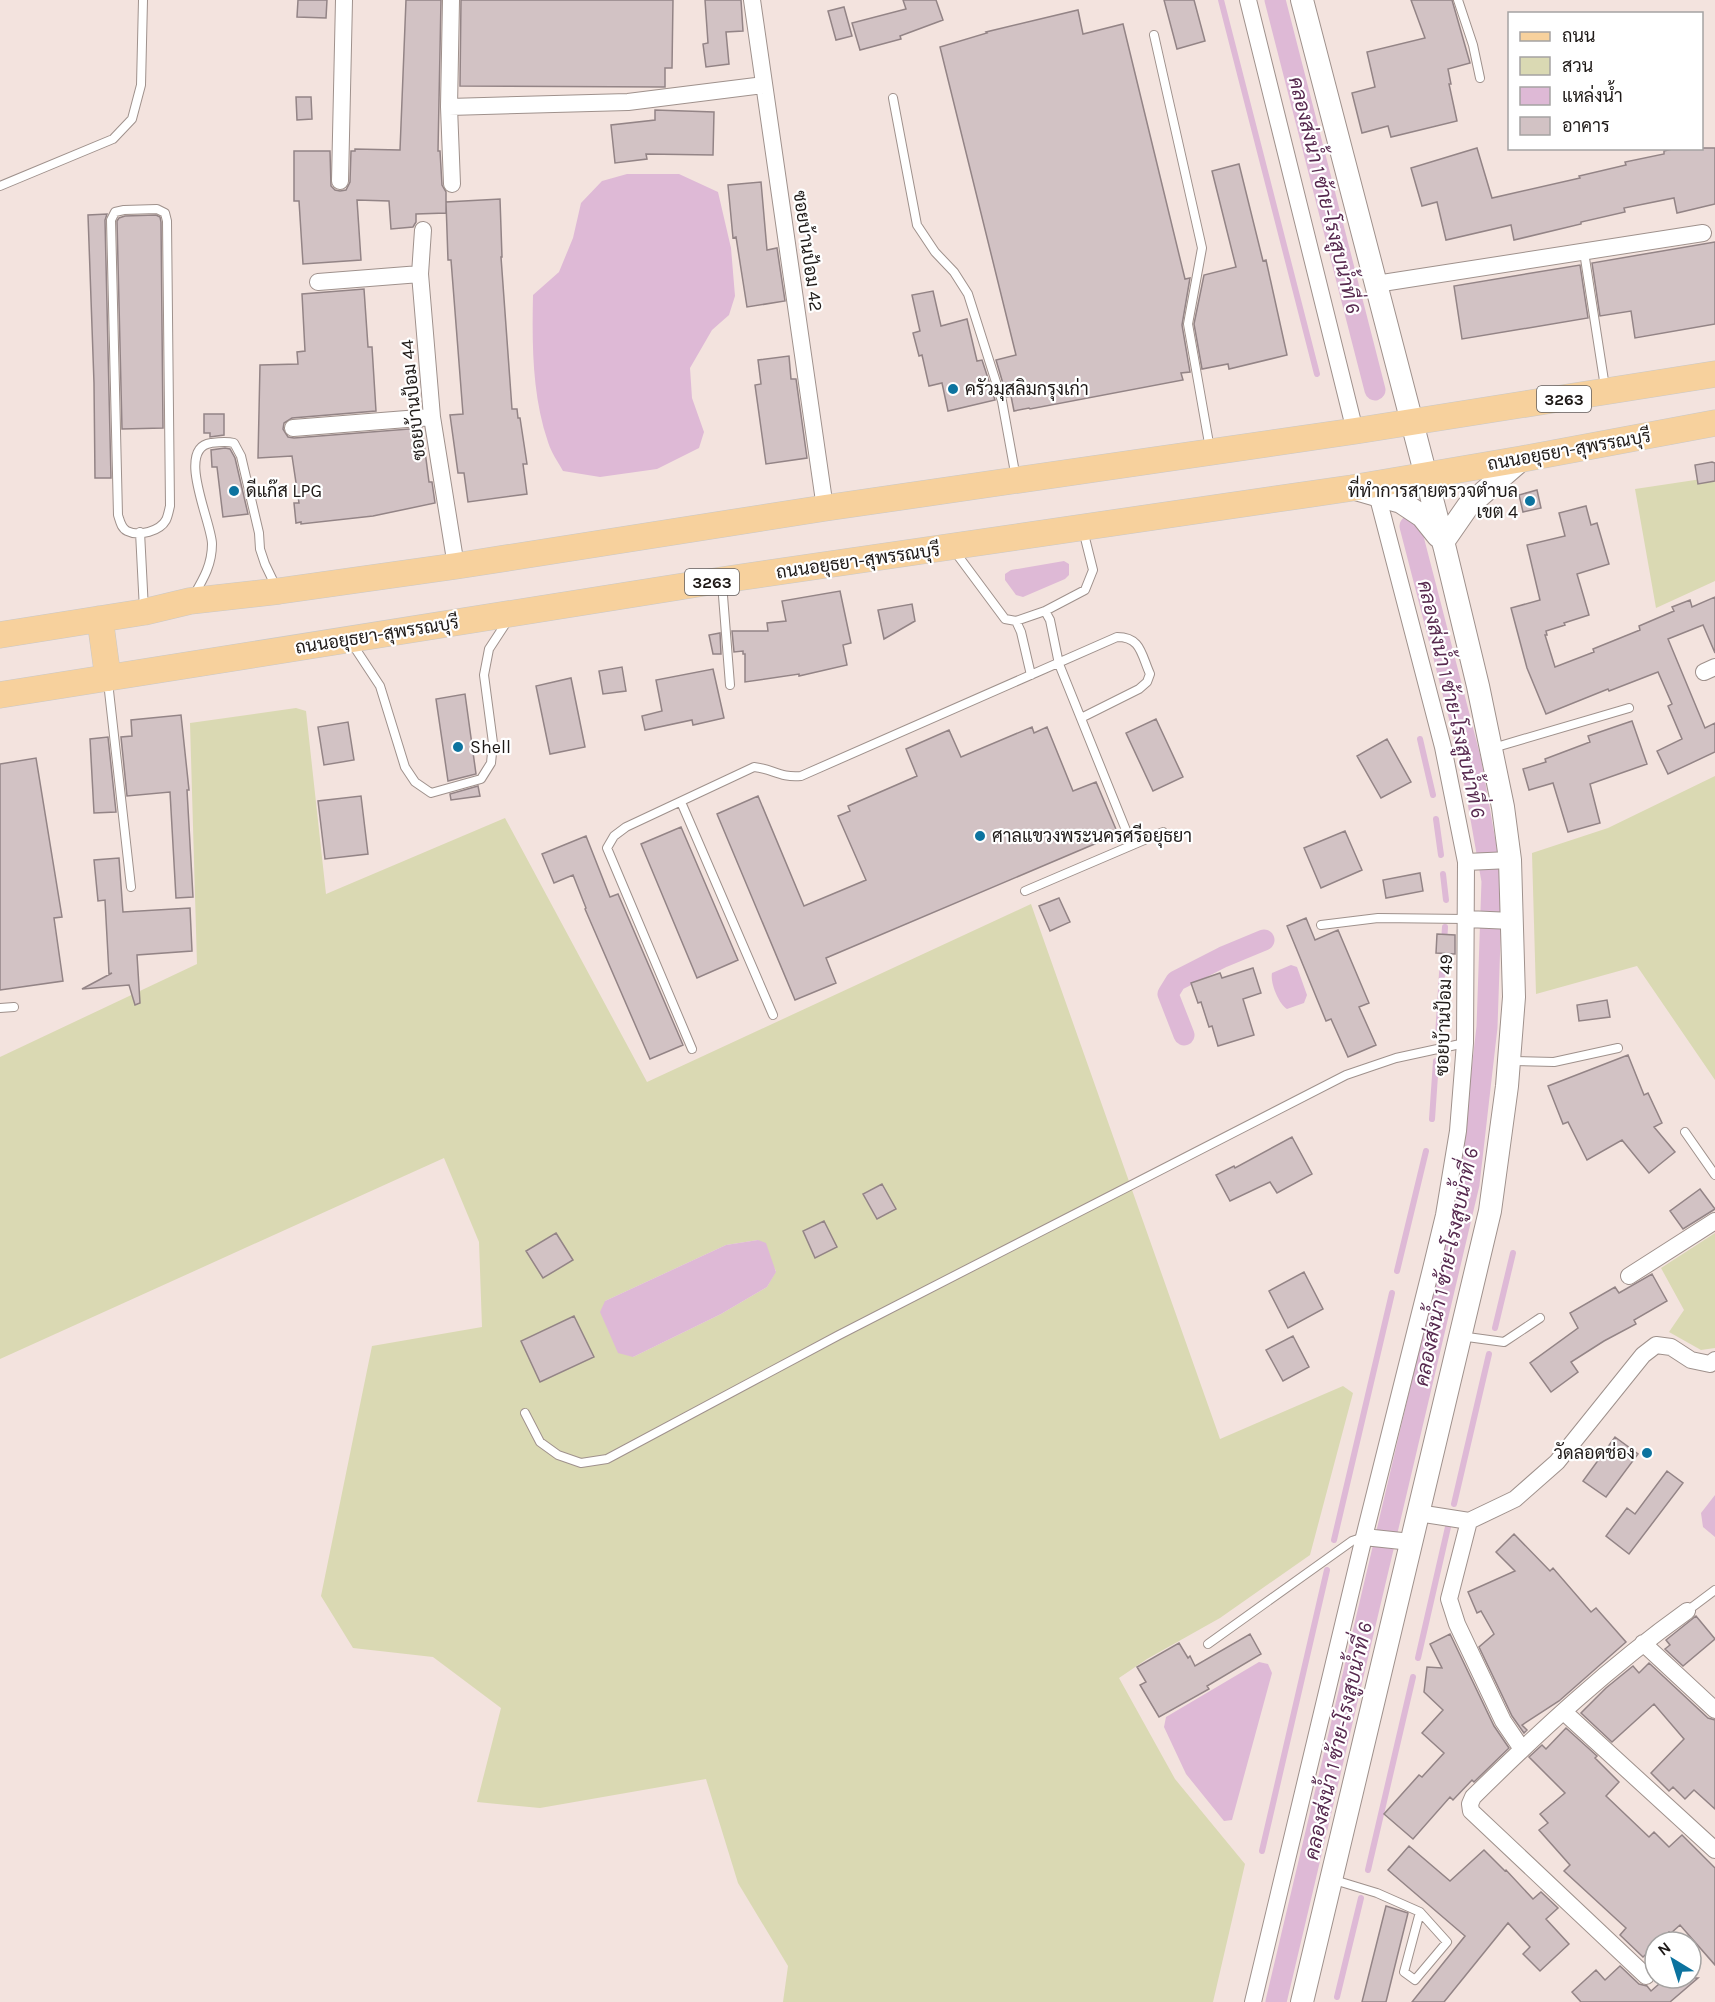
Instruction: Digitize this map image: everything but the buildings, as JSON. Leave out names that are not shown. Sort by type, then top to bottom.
[{"type":"main road","points":[[1302,0],[1443,542],[1492,748],[1503,807],[1503,921],[1514,996],[1510,1061],[1490,1211],[1418,1513],[1386,1539],[1331,1879],[1305,2001]]},
{"type":"main road","name":"3263","points":[[0,635],[144,612],[190,601],[456,566],[825,508],[1355,431],[1715,374]]},
{"type":"main road","name":"ถนนอยุธยา-สุพรรณบุรี","points":[[0,695],[722,580],[1352,488],[1715,423]]},
{"type":"main road","points":[[1443,542],[1468,506],[1522,459]]},
{"type":"main road","points":[[1352,488],[1401,502],[1422,516],[1443,542]]},
{"type":"main road","points":[[100,619],[108,678]]},
{"type":"street","points":[[340,181],[344,0]]},
{"type":"street","points":[[451,0],[449,107],[452,184]]},
{"type":"street","name":"ซอยบ้านป้อม 42","points":[[752,0],[825,508]]},
{"type":"street","points":[[1248,0],[1355,431]]},
{"type":"street","points":[[449,107],[628,102],[764,85]]},
{"type":"street","name":"ซอยบ้านป้อม 44","points":[[423,230],[420,274],[432,417],[456,566]]},
{"type":"street","points":[[1376,284],[1703,233]]},
{"type":"street","points":[[318,282],[420,274]]},
{"type":"street","points":[[292,428],[432,417]]},
{"type":"street","name":"ซอยบ้านป้อม 49","points":[[1253,2002],[1386,1539],[1458,1131],[1465,1043],[1471,862],[1377,494]]},
{"type":"street","points":[[1471,862],[1502,860]]},
{"type":"street","points":[[1470,919],[1503,921]]},
{"type":"street","points":[[1629,1276],[1715,1221]]},
{"type":"street","points":[[1418,1513],[1469,1521],[1515,1499],[1557,1462],[1643,1355],[1656,1345],[1671,1347],[1691,1360],[1710,1364],[1715,1360]]},
{"type":"street","points":[[1469,1521],[1449,1599],[1457,1624],[1503,1721],[1522,1749]]},
{"type":"street","points":[[1643,1973],[1471,1811],[1470,1804],[1473,1797],[1522,1749],[1643,1643],[1687,1611]]},
{"type":"street","points":[[1643,1643],[1715,1710]]},
{"type":"street","points":[[1564,1712],[1715,1850]]},
{"type":"lane","points":[[0,186],[113,139],[132,119],[141,85],[143,0]]},
{"type":"lane","points":[[1458,0],[1473,45],[1480,78]]},
{"type":"lane","points":[[1154,35],[1202,248],[1188,324],[1210,452]]},
{"type":"lane","points":[[892,98],[917,225],[935,252],[954,272],[968,294],[1002,401],[1016,482]]},
{"type":"lane","points":[[157,208],[165,213],[167,221],[170,506],[166,520],[156,530],[140,532],[127,531],[118,515],[111,220],[115,212],[157,208]]},
{"type":"lane","points":[[1584,252],[1606,392]]},
{"type":"lane","points":[[190,601],[206,574],[212,558],[212,540],[196,481],[194,459],[206,444],[226,441],[234,444],[241,456],[259,533],[260,549],[279,591]]},
{"type":"lane","points":[[951,548],[1005,619],[1016,621],[1045,611],[1085,590],[1093,570],[1082,527]]},
{"type":"lane","points":[[140,532],[144,612]]},
{"type":"lane","points":[[722,580],[730,685]]},
{"type":"lane","points":[[1045,611],[1050,620],[1059,664],[1132,845]]},
{"type":"lane","points":[[348,638],[380,686],[405,767],[415,782],[431,793],[481,779],[491,763],[493,743],[484,675],[489,649],[511,614]]},
{"type":"lane","points":[[1016,621],[1021,632],[1031,675]]},
{"type":"lane","points":[[692,1049],[607,848],[614,836],[626,827],[754,767],[765,768],[788,778],[801,776],[1117,637],[1128,637],[1135,641],[1150,674],[1147,682],[1139,689],[1081,718]]},
{"type":"lane","points":[[108,678],[131,887]]},
{"type":"lane","points":[[1492,748],[1629,708]]},
{"type":"lane","points":[[681,802],[773,1015]]},
{"type":"lane","points":[[1025,891],[1162,832]]},
{"type":"lane","points":[[1321,925],[1378,918],[1470,919]]},
{"type":"lane","points":[[0,1008],[14,1007]]},
{"type":"lane","points":[[525,1413],[540,1442],[558,1455],[582,1463],[607,1459],[839,1335],[1346,1075],[1396,1058],[1465,1043]]},
{"type":"lane","points":[[1510,1061],[1554,1062],[1618,1048]]},
{"type":"lane","points":[[1685,1131],[1715,1175]]},
{"type":"lane","points":[[1460,1336],[1504,1342],[1540,1318]]},
{"type":"lane","points":[[1208,1644],[1352,1541],[1386,1539]]},
{"type":"lane","points":[[1687,1611],[1715,1590]]},
{"type":"lane","points":[[1331,1879],[1377,1893],[1420,1912],[1447,1942],[1415,1980],[1404,1972],[1420,1912]]},
{"type":"green space","points":[[1715,477],[1715,581],[1656,608],[1635,489]]},
{"type":"green space","points":[[296,708],[306,711],[326,894],[505,818],[647,1082],[1031,904],[1220,1439],[1343,1386],[1353,1393],[1310,1555],[1220,1618],[1147,1659],[1119,1678],[1175,1779],[1245,1864],[1213,2002],[783,2002],[788,1966],[738,1883],[706,1779],[540,1808],[477,1802],[501,1708],[433,1657],[353,1648],[321,1596],[372,1346],[482,1327],[479,1242],[444,1158],[0,1359],[0,1057],[197,964],[190,723]],"holes":[[[758,1240],[776,1271],[767,1287],[721,1314],[633,1357],[605,1301],[726,1245]]]},
{"type":"green space","points":[[1715,776],[1715,1080],[1637,966],[1536,994],[1532,853],[1608,828]]},
{"type":"green space","points":[[1715,1233],[1715,1348],[1701,1350],[1669,1332],[1684,1310],[1661,1268]]},
{"type":"water","points":[[627,174],[679,174],[718,192],[731,248],[735,296],[729,315],[712,330],[690,368],[692,398],[704,432],[699,448],[657,469],[600,477],[563,471],[549,446],[536,388],[533,351],[533,295],[559,272],[573,238],[581,203],[602,181]]},
{"type":"water","points":[[1064,561],[1069,564],[1069,575],[1065,579],[1023,597],[1016,595],[1005,580],[1005,574],[1011,570]]},
{"type":"water","points":[[1291,965],[1297,967],[1307,995],[1304,1003],[1287,1009],[1276,993],[1272,973]]},
{"type":"water","points":[[758,1240],[766,1243],[776,1272],[767,1287],[721,1314],[633,1357],[618,1353],[600,1312],[605,1301],[726,1245]]},
{"type":"water","points":[[1715,1495],[1715,1537],[1703,1527],[1701,1513]]},
{"type":"water","points":[[1259,1662],[1268,1664],[1272,1673],[1232,1820],[1224,1821],[1186,1774],[1164,1727],[1166,1717]]},
{"type":"waterway","points":[[1221,0],[1317,374]]},
{"type":"waterway","name":"คลองส่งน้ำ 1 ซ้าย-โรงสูบน้ำที่ 6","points":[[1275,0],[1375,390]]},
{"type":"waterway","name":"คลองส่งน้ำ 1 ซ้าย-โรงสูบน้ำที่ 6","points":[[1276,2002],[1469,1184],[1487,1027],[1492,881],[1471,762],[1410,526]]},
{"type":"waterway","points":[[1420,739],[1433,795]]},
{"type":"waterway","points":[[1436,819],[1441,855]]},
{"type":"waterway","points":[[1443,874],[1446,900]]},
{"type":"waterway","points":[[1438,1036],[1445,927]]},
{"type":"waterway","points":[[1184,1035],[1168,994],[1176,981],[1223,957],[1264,940]]},
{"type":"waterway","points":[[1432,1119],[1436,1061]]},
{"type":"waterway","points":[[1397,1271],[1426,1151]]},
{"type":"waterway","points":[[1495,1328],[1513,1253]]},
{"type":"waterway","points":[[1334,1540],[1392,1293]]},
{"type":"waterway","points":[[1454,1504],[1489,1354]]},
{"type":"waterway","points":[[1418,1658],[1448,1527]]},
{"type":"waterway","points":[[1262,1851],[1327,1570]]},
{"type":"waterway","points":[[1368,1870],[1413,1677]]},
{"type":"waterway","points":[[1337,1997],[1361,1898]]},
{"type":"place","name":"ครัวมุสลิมกรุงเก่า","points":[[953,389]]},
{"type":"place","name":"ดีแก๊ส LPG","points":[[234,491]]},
{"type":"place","name":"ที่ทำการสายตรวจตำบล เขต 4","points":[[1530,501]]},
{"type":"place","name":"Shell","points":[[458,747]]},
{"type":"place","name":"ศาลแขวงพระนครศรีอยุธยา","points":[[980,836]]},
{"type":"place","name":"วัดลอดช่อง","points":[[1647,1453]]}]
